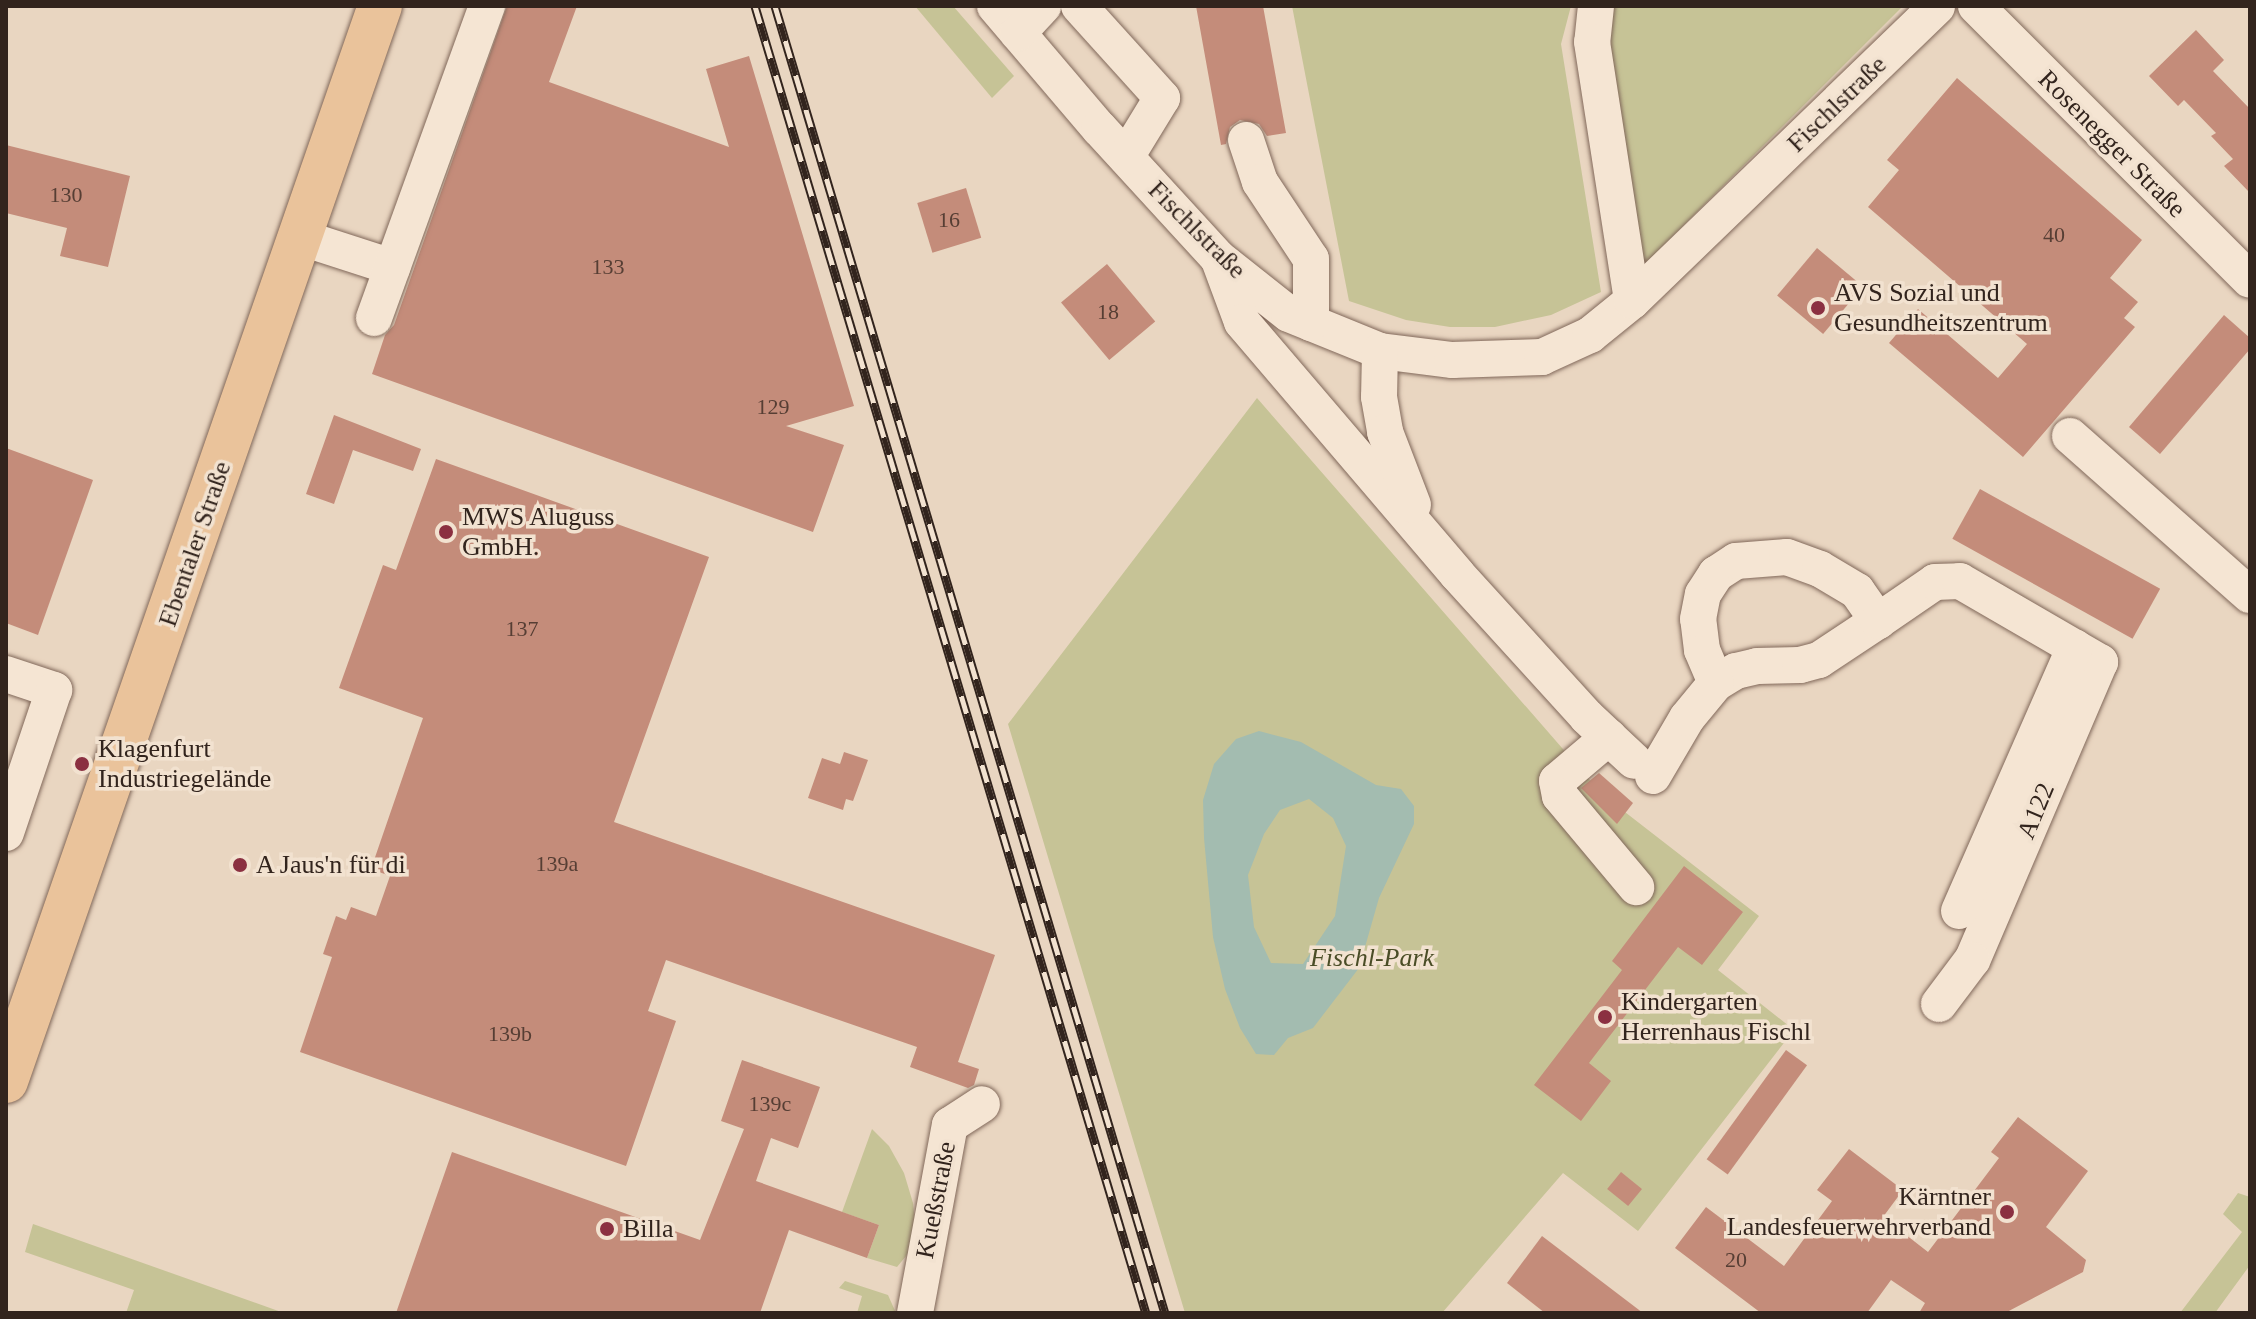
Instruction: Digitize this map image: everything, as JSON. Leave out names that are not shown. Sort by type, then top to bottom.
[{"type":"main road","name":"Ebentaler Straße","points":[[6,1081],[380,6]]},
{"type":"street","points":[[374,318],[487,6]]},
{"type":"street","name":"Fischlstraße","points":[[995,6],[1218,258],[1289,314],[1380,351],[1452,360],[1542,357],[1590,335],[1632,301],[1937,6]]},
{"type":"street","points":[[1018,33],[1043,6]]},
{"type":"street","points":[[1079,6],[1162,98],[1126,157]]},
{"type":"street","points":[[1596,6],[1592,42],[1632,301]]},
{"type":"street","name":"Rosenegger Straße","points":[[1976,6],[2250,280]]},
{"type":"street","points":[[1256,138],[1260,182],[1311,259],[1311,323]]},
{"type":"street","points":[[299,237],[392,267]]},
{"type":"street","points":[[1218,258],[1242,322],[1423,529],[1457,574],[1632,758]]},
{"type":"street","points":[[1380,351],[1379,397],[1385,432],[1423,529]]},
{"type":"street","points":[[2070,436],[2250,595]]},
{"type":"street","points":[[1716,683],[1702,650],[1698,619],[1703,594],[1716,574],[1736,561],[1787,557],[1820,569],[1857,591],[1878,621]]},
{"type":"street","points":[[1636,887],[1560,796],[1557,781],[1632,758],[1687,718],[1716,683],[1736,671],[1757,666],[1800,665],[1819,660],[1935,582],[1960,581],[2088,654]]},
{"type":"street","name":"A122","points":[[1959,911],[2088,654]]},
{"type":"street","name":"A122","points":[[1939,1004],[1972,960],[2088,654]]},
{"type":"street","points":[[6,674],[54,690],[6,833]]},
{"type":"street","name":"Kueßstraße","points":[[915,1313],[950,1125],[982,1104]]},
{"type":"green space","points":[[915,6],[953,6],[1014,76],[992,98]]},
{"type":"green space","points":[[1292,6],[1571,6],[1561,44],[1601,292],[1551,315],[1495,327],[1450,327],[1406,320],[1349,301]]},
{"type":"green space","points":[[1610,6],[1903,6],[1640,269],[1600,40]]},
{"type":"green space","name":"Fischl-Park","points":[[1257,398],[1603,795],[1759,916],[1718,970],[1794,1030],[1638,1231],[1563,1173],[1442,1313],[1185,1313],[1008,724]]},
{"type":"green space","points":[[872,1129],[889,1146],[904,1173],[913,1203],[916,1230],[911,1250],[897,1267],[867,1258],[879,1225],[842,1212]]},
{"type":"green space","points":[[2238,1193],[2250,1197],[2250,1265],[2215,1313],[2180,1313],[2242,1232],[2223,1214]]},
{"type":"green space","points":[[33,1224],[284,1313],[126,1313],[134,1290],[25,1252]]},
{"type":"green space","points":[[845,1281],[888,1295],[896,1313],[857,1313],[862,1296],[839,1288]]},
{"type":"shaded area","points":[[1259,731],[1301,742],[1376,785],[1401,789],[1414,806],[1414,824],[1379,898],[1359,968],[1313,1028],[1288,1038],[1274,1055],[1256,1054],[1240,1028],[1225,989],[1213,937],[1203,800],[1214,764],[1236,739]],"holes":[[[1309,799],[1333,818],[1346,846],[1335,916],[1303,964],[1271,963],[1254,927],[1248,875],[1264,834],[1280,810]]]},
{"type":"building","points":[[507,6],[577,6],[549,82],[729,147],[706,69],[749,56],[854,406],[786,426],[844,445],[813,532],[372,374],[385,335],[394,325]]},
{"type":"building","points":[[1196,6],[1263,6],[1286,133],[1267,136],[1259,124],[1240,120],[1230,127],[1226,144],[1221,145]]},
{"type":"building","points":[[2196,30],[2224,60],[2213,71],[2250,109],[2250,193],[2224,166],[2233,159],[2211,136],[2216,133],[2184,100],[2178,106],[2149,76]]},
{"type":"building","points":[[1957,78],[2142,240],[2110,278],[2138,302],[2124,318],[2135,327],[2023,457],[1889,343],[1918,309],[1998,378],[2027,344],[1868,207],[1899,170],[1887,160]]},
{"type":"building","points":[[6,145],[130,176],[108,267],[60,256],[67,228],[6,213]]},
{"type":"building","points":[[966,188],[981,238],[932,253],[917,203]]},
{"type":"building","name":"AVS Sozial und Gesundheitszentrum","points":[[1817,248],[1863,287],[1823,334],[1777,295]]},
{"type":"building","points":[[1107,264],[1155,321],[1109,360],[1061,303]]},
{"type":"building","points":[[2224,315],[2250,338],[2250,349],[2160,454],[2129,427]]},
{"type":"building","points":[[334,415],[421,449],[413,471],[353,450],[334,504],[306,494]]},
{"type":"building","points":[[6,448],[93,480],[38,635],[6,623]]},
{"type":"building","points":[[436,459],[709,557],[614,822],[995,955],[958,1062],[979,1069],[974,1085],[968,1088],[910,1067],[917,1047],[666,960],[648,1011],[676,1021],[626,1166],[300,1052],[332,957],[323,954],[336,916],[346,920],[351,907],[376,916],[390,876],[371,869],[423,718],[339,688],[383,565],[396,570]]},
{"type":"building","points":[[1980,489],[2160,589],[2133,639],[1952,539]]},
{"type":"building","points":[[844,752],[868,760],[853,801],[846,799],[843,810],[808,798],[822,758],[840,764]]},
{"type":"building","points":[[1599,773],[1633,803],[1617,824],[1581,788]]},
{"type":"building","name":"Kindergarten Herrenhaus Fischl","points":[[1684,866],[1743,912],[1702,965],[1678,947],[1589,1063],[1611,1081],[1581,1121],[1534,1085],[1622,970],[1612,961]]},
{"type":"building","points":[[1786,1050],[1807,1065],[1728,1174],[1707,1159]]},
{"type":"building","points":[[742,1060],[820,1087],[798,1148],[771,1138],[756,1181],[879,1225],[867,1258],[789,1230],[760,1313],[396,1313],[452,1152],[700,1240],[744,1129],[721,1121]]},
{"type":"building","name":"Kärntner Landesfeuerwehrverband","points":[[2018,1117],[2088,1171],[2046,1227],[2086,1260],[2083,1272],[2005,1313],[1919,1313],[1925,1303],[1891,1280],[1867,1313],[1761,1313],[1675,1248],[1706,1207],[1784,1266],[1832,1201],[1817,1190],[1849,1149],[1903,1190],[1883,1217],[1928,1252],[1999,1158],[1991,1152]]},
{"type":"building","points":[[1621,1172],[1642,1189],[1628,1206],[1607,1189]]},
{"type":"building","points":[[1542,1236],[1643,1313],[1545,1313],[1507,1283]]},
{"type":"railway","points":[[755,6],[1146,1313]]},
{"type":"railway","points":[[775,6],[1165,1313]]},
{"type":"place","name":"AVS Sozial und Gesundheitszentrum","points":[[1818,308]]},
{"type":"place","name":"MWS Aluguss GmbH.","points":[[446,532]]},
{"type":"place","name":"Klagenfurt Industriegelände","points":[[82,764]]},
{"type":"place","name":"A Jaus'n für di","points":[[240,865]]},
{"type":"place","name":"Kindergarten Herrenhaus Fischl","points":[[1605,1017]]},
{"type":"place","name":"Kärntner Landesfeuerwehrverband","points":[[2007,1212]]},
{"type":"place","name":"Billa","points":[[607,1229]]}]
